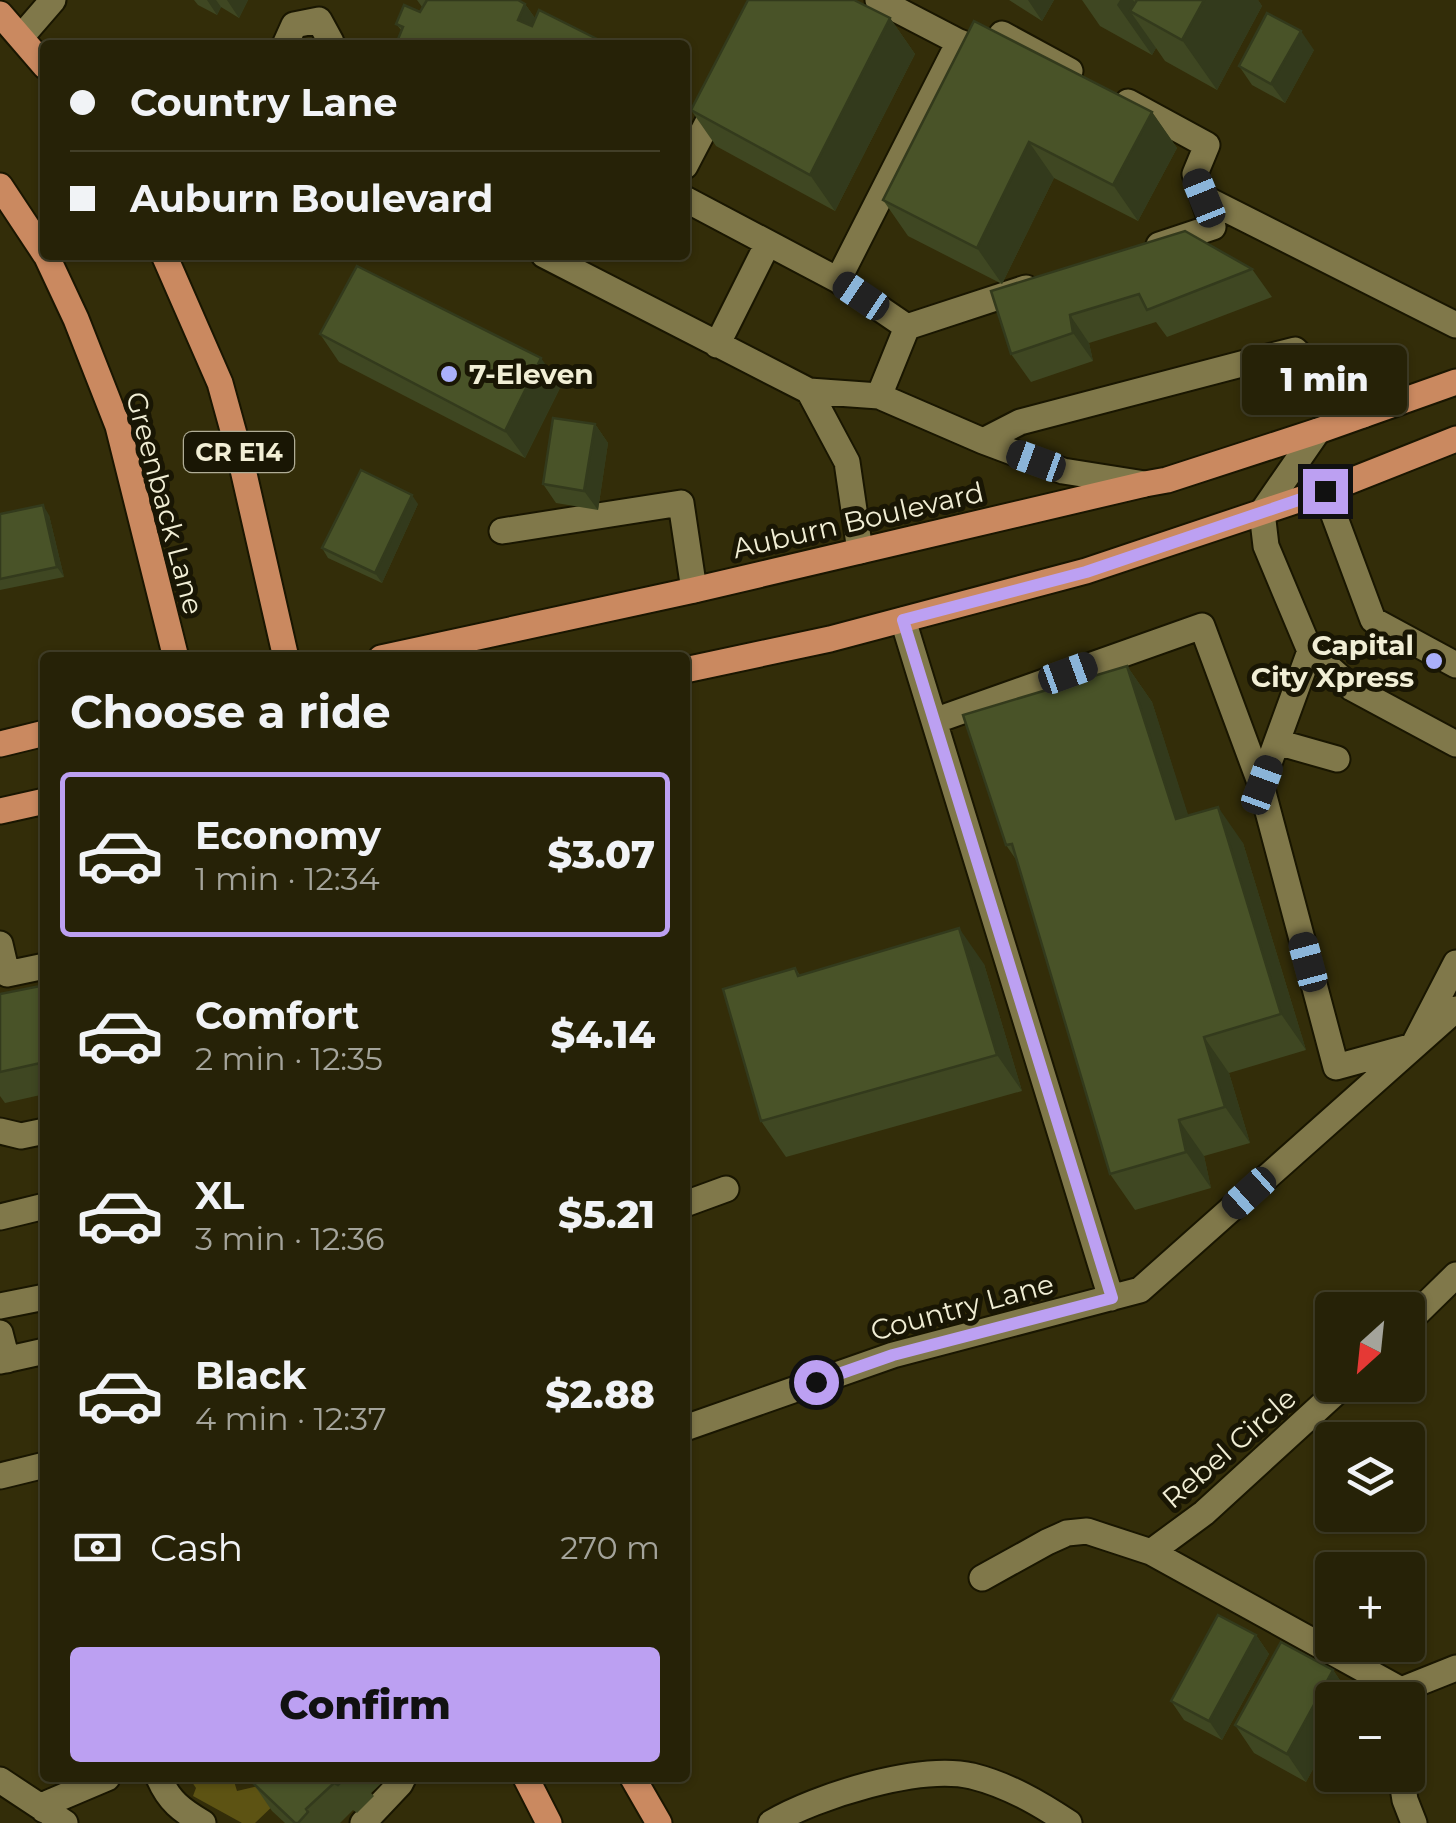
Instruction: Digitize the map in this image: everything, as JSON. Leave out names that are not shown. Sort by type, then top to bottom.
[{"type":"main road","points":[[0,14],[40,60]]},
{"type":"main road","name":"Greenback Lane","points":[[0,186],[40,245]]},
{"type":"main road","name":"Greenback Lane","points":[[49,260],[118,426],[174,652]]},
{"type":"main road","name":"CR E14","points":[[166,260],[220,384],[285,652]]},
{"type":"main road","name":"Auburn Boulevard","points":[[410,652],[1167,480],[1456,382]]},
{"type":"main road","points":[[690,669],[830,639],[1086,572],[1325,491],[1456,440]]},
{"type":"main road","points":[[0,744],[40,734]]},
{"type":"main road","points":[[0,810],[40,802]]},
{"type":"main road","points":[[528,1782],[550,1823]]},
{"type":"main road","points":[[635,1782],[659,1823]]},
{"type":"street","points":[[21,36],[53,0]]},
{"type":"street","points":[[878,0],[986,52],[1002,34],[1207,145],[1195,174],[1213,227],[1141,250]]},
{"type":"street","points":[[288,40],[294,25],[319,20],[331,40]]},
{"type":"street","points":[[838,280],[959,42]]},
{"type":"street","points":[[690,157],[729,83]]},
{"type":"street","points":[[1204,198],[1456,325]]},
{"type":"street","points":[[690,202],[838,280],[907,326]]},
{"type":"street","points":[[718,345],[768,243]]},
{"type":"street","points":[[554,260],[810,391],[879,396],[983,442],[1063,471],[1144,484]]},
{"type":"street","points":[[907,326],[1051,280]]},
{"type":"street","points":[[879,396],[907,326]]},
{"type":"street","points":[[983,442],[1020,422],[1295,350],[1363,415]]},
{"type":"street","points":[[810,391],[847,462],[860,551]]},
{"type":"street","points":[[1318,431],[1262,512],[1266,546],[1310,651],[1352,688],[1456,744]]},
{"type":"street","points":[[1325,491],[1373,620],[1456,665]]},
{"type":"street","points":[[502,531],[681,504],[694,590]]},
{"type":"street","points":[[903,620],[1112,1298]]},
{"type":"street","points":[[934,721],[1202,626],[1262,785],[1336,1067],[1413,1046],[1456,963]]},
{"type":"street","points":[[1262,785],[1310,651]]},
{"type":"street","points":[[1278,742],[1337,759]]},
{"type":"street","points":[[0,944],[4,980],[40,968]]},
{"type":"street","name":"Country Lane","points":[[690,1426],[893,1355],[1140,1290],[1456,1008]]},
{"type":"street","points":[[0,1131],[21,1136],[40,1133]]},
{"type":"street","points":[[690,1202],[726,1189]]},
{"type":"street","points":[[0,1217],[40,1207]]},
{"type":"street","points":[[1425,1305],[1456,1275]]},
{"type":"street","points":[[0,1306],[40,1298]]},
{"type":"street","points":[[0,1333],[4,1361],[40,1352]]},
{"type":"street","name":"Rebel Circle","points":[[1152,1552],[1204,1513],[1325,1402]]},
{"type":"street","points":[[0,1476],[40,1466]]},
{"type":"street","points":[[982,1578],[1066,1533],[1087,1531],[1152,1552],[1378,1682]]},
{"type":"street","points":[[1425,1683],[1456,1668]]},
{"type":"street","points":[[771,1823],[791,1811],[840,1793],[896,1779],[941,1774],[968,1775],[1005,1786],[1069,1823]]},
{"type":"street","points":[[0,1780],[54,1817]]},
{"type":"street","points":[[54,1817],[48,1803],[98,1782]]},
{"type":"street","points":[[161,1782],[167,1796],[204,1823]]},
{"type":"street","points":[[363,1823],[401,1782]]},
{"type":"street","points":[[1404,1792],[1414,1823]]},
{"type":"shaded area","points":[[192,1782],[234,1782],[237,1791],[274,1782],[298,1782],[255,1823],[242,1823],[193,1796],[196,1788]]},
{"type":"building","points":[[427,0],[518,0],[525,4],[518,20],[532,26],[539,10],[599,40],[398,40],[403,27],[396,24],[404,5],[420,12]]},
{"type":"building","points":[[748,0],[854,0],[890,18],[810,175],[691,110]]},
{"type":"building","points":[[1137,0],[1204,0],[1182,40],[1130,11]]},
{"type":"building","points":[[1267,13],[1301,31],[1271,84],[1239,66]]},
{"type":"building","points":[[974,21],[1152,112],[1113,185],[1029,142],[977,248],[883,200]]},
{"type":"building","points":[[1185,231],[1252,269],[1147,310],[1139,294],[1070,315],[1073,333],[1011,354],[991,291]]},
{"type":"building","name":"7-Eleven","points":[[357,266],[541,358],[505,431],[320,334]]},
{"type":"building","points":[[553,418],[595,424],[584,491],[543,484]]},
{"type":"building","points":[[361,470],[412,495],[375,573],[322,548]]},
{"type":"building","points":[[43,505],[57,567],[0,579],[0,514]]},
{"type":"building","points":[[1127,666],[1176,819],[1218,807],[1281,1014],[1204,1037],[1225,1107],[1179,1120],[1186,1152],[1110,1174],[1012,844],[1006,845],[963,715]]},
{"type":"building","points":[[959,928],[997,1055],[761,1121],[723,989],[795,968],[798,976]]},
{"type":"building","points":[[40,986],[40,1063],[0,1072],[0,994]]},
{"type":"building","points":[[1218,1615],[1256,1635],[1209,1721],[1171,1701]]},
{"type":"building","points":[[1281,1642],[1333,1670],[1326,1682],[1315,1682],[1315,1703],[1287,1754],[1235,1725]]},
{"type":"building","points":[[341,1782],[334,1783],[306,1809],[308,1812],[298,1823],[253,1783]]},
{"type":"place","name":"7-Eleven","points":[[449,374]]},
{"type":"place","name":"Capital City Xpress","points":[[1434,661]]},
{"type":"route","points":[[816,1382],[893,1355],[1112,1298],[903,620],[1086,572],[1325,491]]}]
